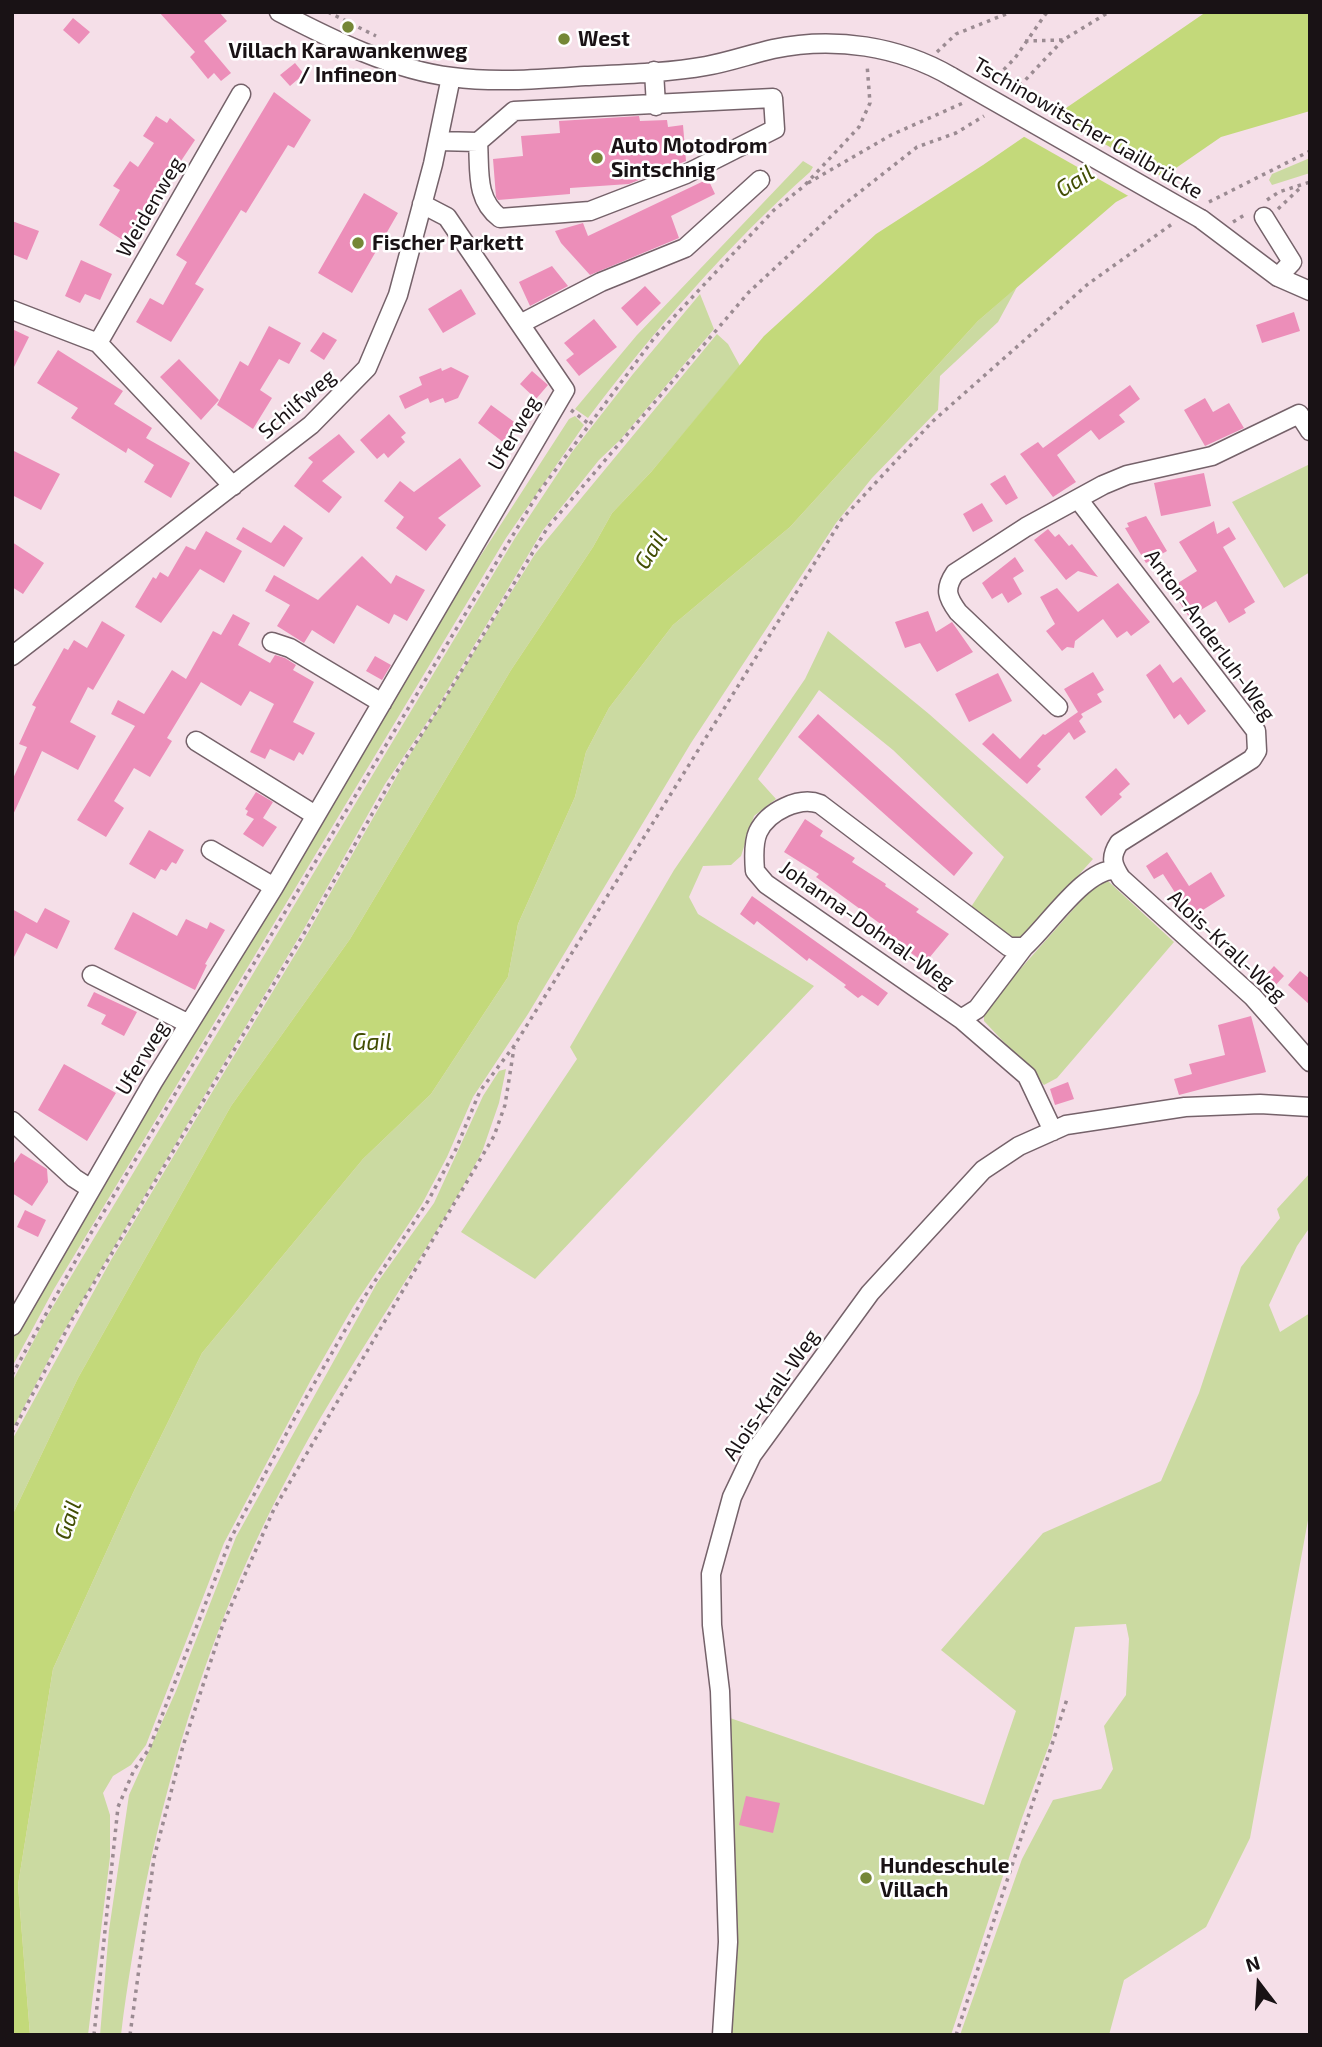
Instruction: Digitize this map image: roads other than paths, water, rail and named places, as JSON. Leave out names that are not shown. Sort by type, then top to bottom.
[{"type":"street","name":"Tschinowitscher Gailbrücke","points":[[279,12],[337,42],[380,58],[451,77],[532,79],[654,71],[705,66],[775,49],[816,43],[855,45],[910,55],[1203,211],[1278,277],[1310,291]]},
{"type":"street","points":[[654,71],[656,106]]},
{"type":"street","name":"Schilfweg","points":[[12,656],[311,425],[367,368],[398,295],[438,141],[451,77]]},
{"type":"street","name":"Weidenweg","points":[[98,343],[241,94]]},
{"type":"street","points":[[438,141],[478,142],[514,111],[656,106],[773,98],[775,129],[686,174],[590,211],[500,218],[488,209],[481,195],[478,142]]},
{"type":"street","points":[[520,324],[601,282],[685,247],[760,180]]},
{"type":"street","name":"Uferweg","points":[[12,1326],[189,1024],[274,887],[565,390],[455,234],[447,217],[422,204]]},
{"type":"street","points":[[1264,217],[1292,262],[1278,277]]},
{"type":"street","points":[[12,310],[98,343],[233,486]]},
{"type":"street","points":[[1058,707],[958,612],[948,599],[947,584],[955,573],[1078,499],[1127,475],[1212,456],[1299,414],[1310,431]]},
{"type":"street","name":"Anton-Anderluh-Weg","points":[[1078,499],[1248,720],[1259,741],[1252,759],[1119,843],[1112,853],[1114,867]]},
{"type":"street","points":[[272,642],[290,648],[382,703]]},
{"type":"street","points":[[196,741],[315,815]]},
{"type":"street","name":"Johanna-Dohnal-Weg","points":[[1024,947],[1009,947],[996,940],[820,804],[809,799],[771,816],[758,831],[754,852],[755,871],[766,884],[961,1019],[1027,1076],[1052,1131]]},
{"type":"street","points":[[211,850],[274,887]]},
{"type":"street","points":[[961,1019],[977,1009],[1024,947],[1044,929],[1084,883],[1105,869],[1114,867]]},
{"type":"street","name":"Alois-Krall-Weg","points":[[1114,867],[1121,878],[1253,998],[1310,1062]]},
{"type":"street","points":[[92,975],[189,1024]]},
{"type":"street","name":"Alois-Krall-Weg","points":[[722,2035],[728,1942],[720,1691],[712,1625],[711,1574],[732,1497],[752,1455],[870,1293],[983,1170],[1019,1146],[1066,1125],[1185,1107],[1260,1104],[1310,1107]]},
{"type":"street","points":[[12,1121],[74,1178],[91,1189]]},
{"type":"water","name":"Gail","points":[[1206,12],[1310,12],[1310,111],[1221,137],[1160,179],[1116,202],[978,321],[790,527],[673,625],[609,708],[586,752],[575,797],[518,924],[508,977],[431,1094],[363,1159],[202,1353],[133,1493],[53,1669],[18,1885],[30,2035],[12,2035],[12,1516],[78,1378],[231,1106],[350,939],[511,670],[593,547],[612,513],[651,472],[764,336],[876,234],[983,165]]},
{"type":"place","name":"Villach Karawankenweg / Infineon","points":[[348,27]]},
{"type":"place","name":"West","points":[[564,39]]},
{"type":"place","name":"Auto Motodrom Sintschnig","points":[[597,158]]},
{"type":"place","name":"Fischer Parkett","points":[[358,243]]},
{"type":"place","name":"Hundeschule Villach","points":[[866,1878]]}]
